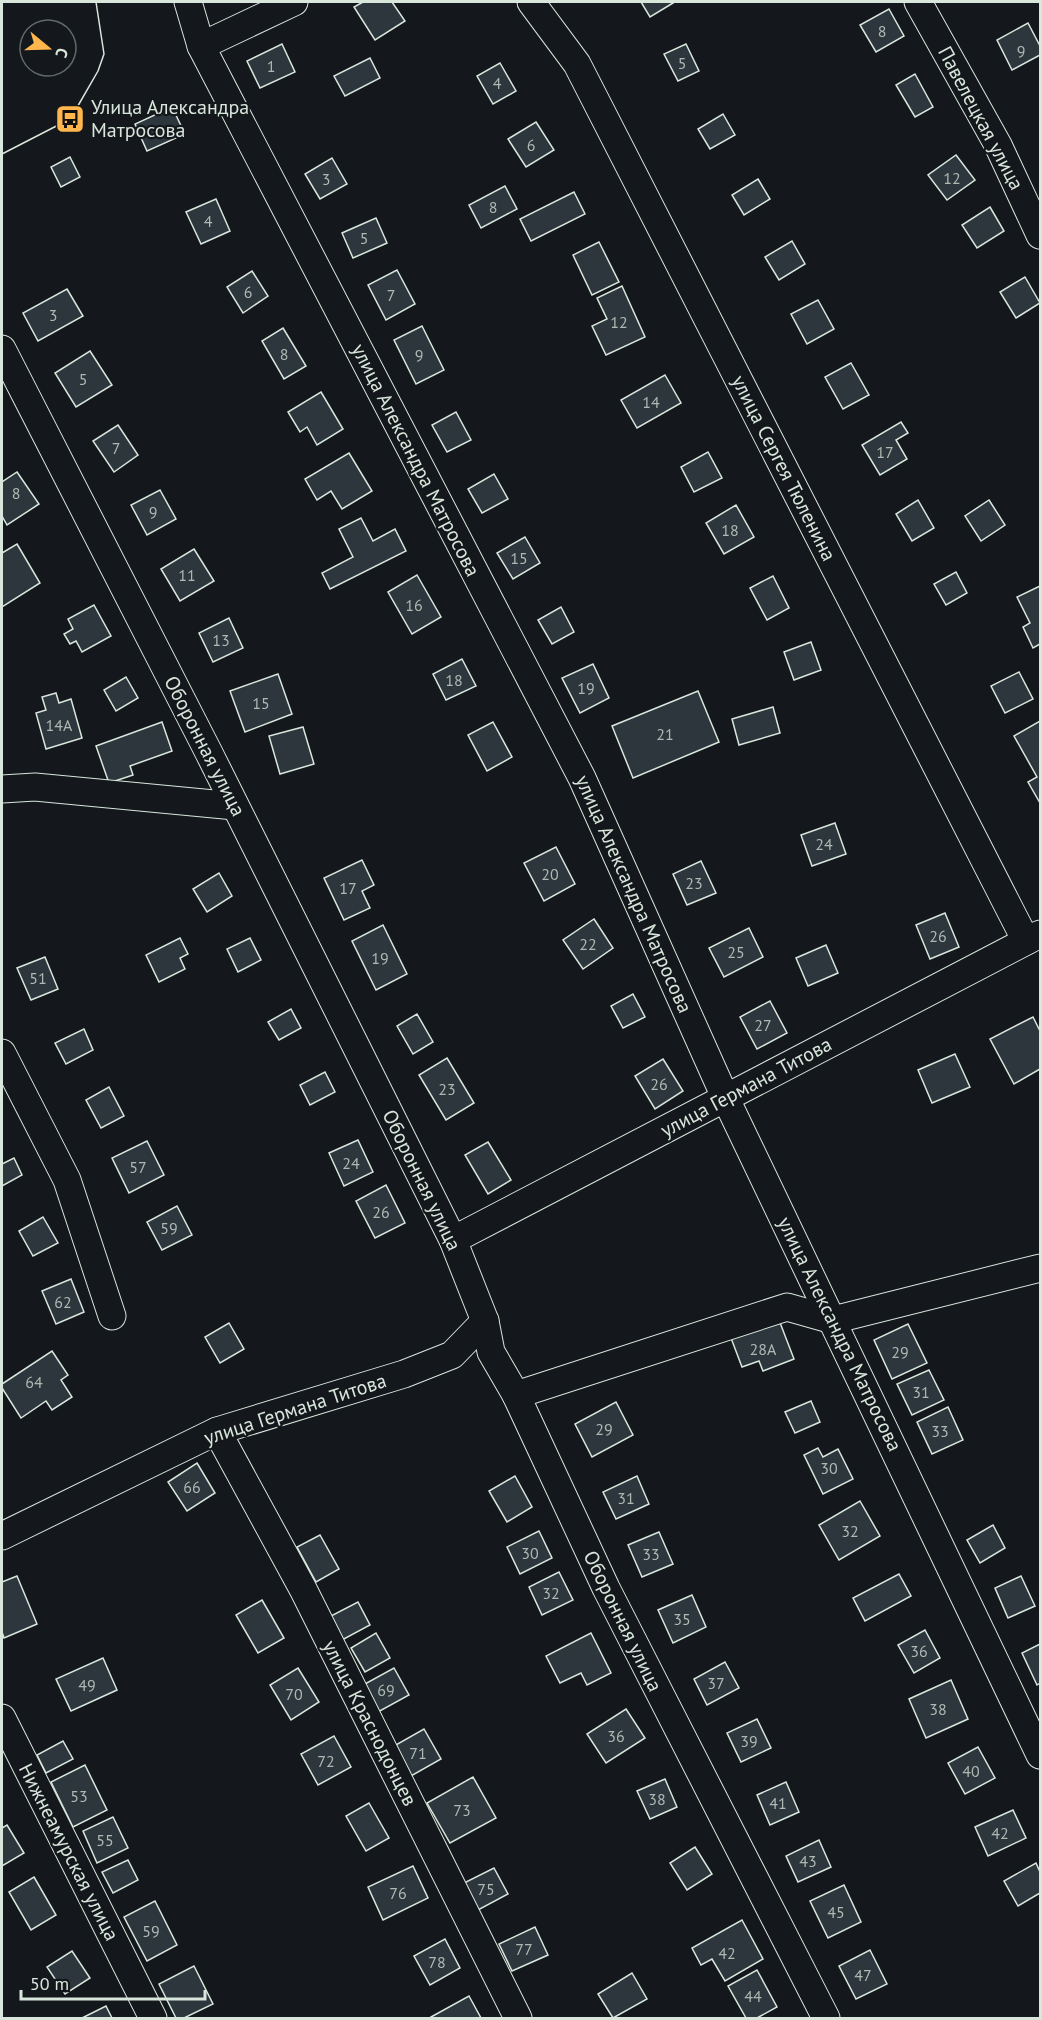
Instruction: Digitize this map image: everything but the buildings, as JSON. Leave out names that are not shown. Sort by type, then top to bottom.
[{"type":"street","name":"улица Александра Матросова","points":[[188,2],[201,46],[582,778],[725,1098],[1041,1755]]},
{"type":"street","points":[[201,46],[294,2]]},
{"type":"street","name":"улица Сергея Тюленина","points":[[531,2],[577,64],[1034,937]]},
{"type":"street","name":"Павелецкая улица","points":[[918,2],[998,145],[1041,235]]},
{"type":"street","name":"Оборонная улица","points":[[2,349],[453,1240],[484,1321],[491,1352],[516,1395],[606,1588],[826,2019]]},
{"type":"street","points":[[2,789],[34,787],[235,806]]},
{"type":"street","name":"улица Германа Титова","points":[[453,1240],[1034,937]]},
{"type":"street","points":[[2,1053],[67,1180],[112,1316]]},
{"type":"street","points":[[516,1395],[787,1307],[833,1320],[1041,1268]]},
{"type":"street","name":"улица Германа Титова","points":[[2,1536],[217,1431],[404,1374],[453,1355],[484,1321]]},
{"type":"street","name":"улица Краснодонцев","points":[[217,1431],[303,1589],[518,2019]]},
{"type":"street","name":"Нижнеамурская улица","points":[[2,1718],[153,2019]]},
{"type":"tram line","points":[[2,154],[70,119],[98,71],[104,54],[96,2]]},
{"type":"place","name":"Улица Александра Матросова","points":[[70,119]]}]
